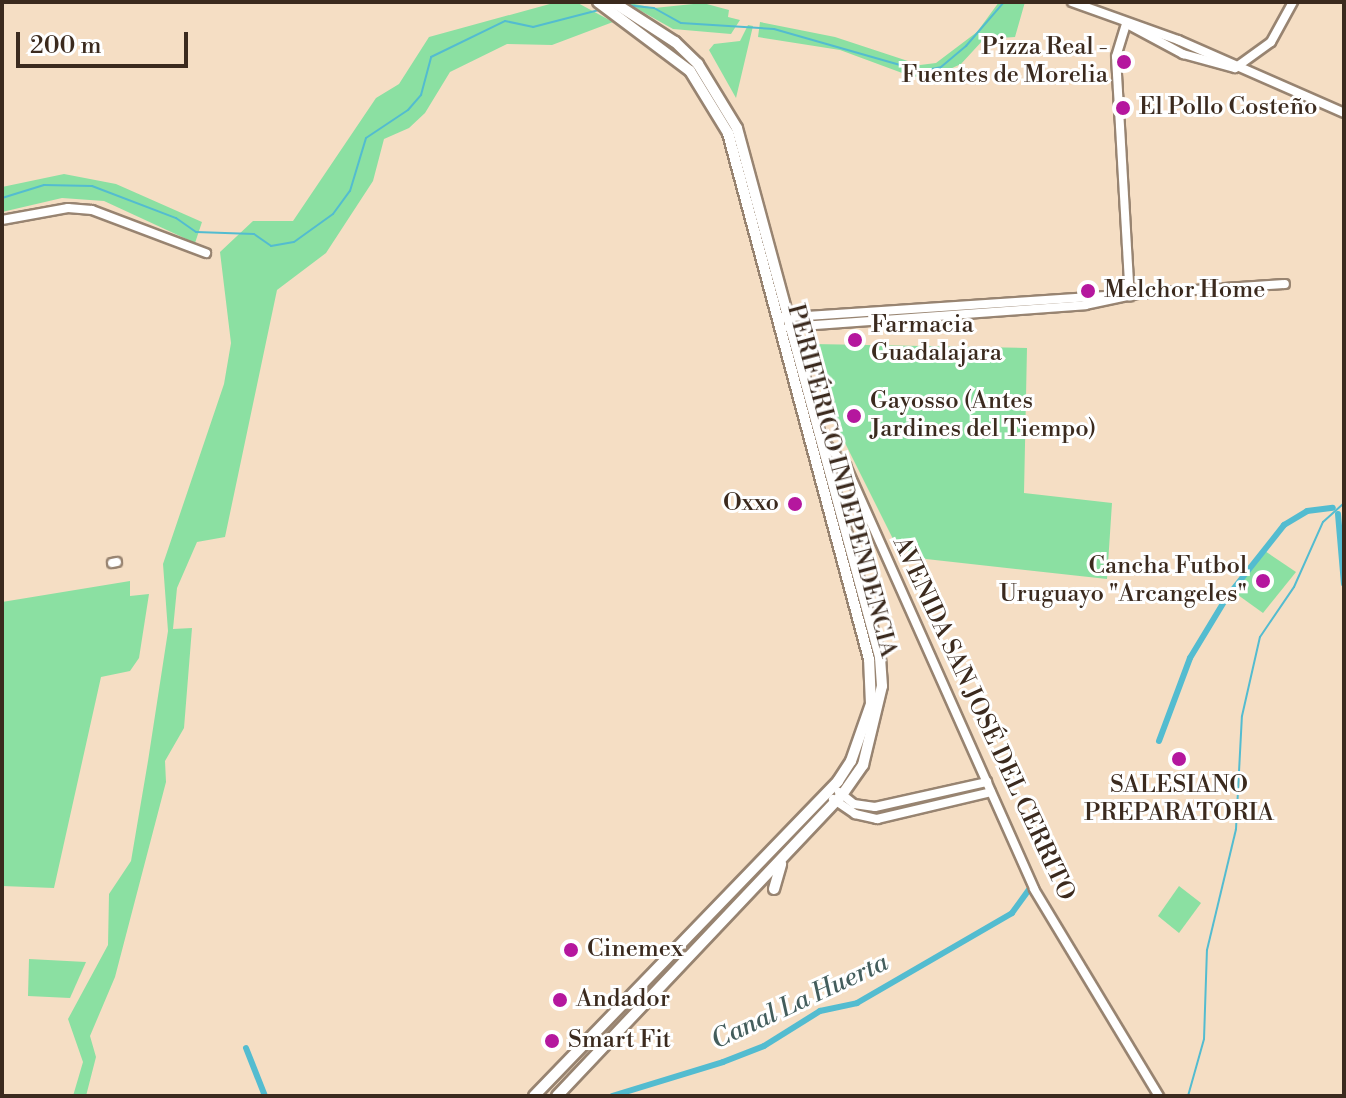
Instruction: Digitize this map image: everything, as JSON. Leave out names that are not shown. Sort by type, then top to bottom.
[{"type":"highway","name":"PERIFÉRICO INDEPENDENCIA","points":[[557,1096],[839,798],[863,765],[875,729],[881,670],[791,322],[726,104],[675,42],[627,11],[598,2]]},
{"type":"highway","name":"PERIFÉRICO INDEPENDENCIA","points":[[534,1096],[829,791],[863,732],[871,704],[869,659],[728,133],[716,107],[679,61],[613,5]]},
{"type":"highway","points":[[774,889],[782,860]]},
{"type":"street","points":[[1072,2],[1219,66],[1235,68],[1344,113]]},
{"type":"street","points":[[1235,68],[1271,42],[1293,2]]},
{"type":"street","points":[[1132,27],[1117,45],[1132,295]]},
{"type":"street","points":[[1132,27],[1224,58],[1235,68]]},
{"type":"street","points":[[2,220],[68,208],[92,210],[206,253]]},
{"type":"street","points":[[778,323],[1285,284]]},
{"type":"street","name":"AVENIDA SAN JOSÉ DEL CERRITO","points":[[823,441],[846,466],[1034,889],[1159,1096]]},
{"type":"street","points":[[839,798],[875,807],[987,782]]},
{"type":"street","points":[[829,791],[855,814],[877,819],[991,792]]},
{"type":"green space","points":[[557,2],[576,2],[613,22],[552,45],[507,44],[450,72],[425,113],[409,128],[384,139],[373,181],[326,253],[277,290],[225,537],[197,542],[177,588],[173,629],[192,628],[184,728],[165,761],[166,782],[115,977],[90,1036],[96,1057],[86,1096],[73,1096],[83,1062],[68,1019],[108,945],[109,894],[131,861],[148,761],[168,631],[163,564],[224,384],[231,343],[220,252],[253,221],[293,221],[376,98],[399,84],[429,37]]},
{"type":"green space","points":[[625,2],[654,8],[703,3],[729,10],[728,17],[740,20],[731,34],[673,29]]},
{"type":"green space","points":[[999,2],[1025,2],[1015,37],[984,39],[961,64],[939,74],[913,77],[840,50],[758,37],[760,22],[835,37],[920,65],[936,63],[977,32]]},
{"type":"green space","points":[[748,25],[753,26],[736,98],[709,50],[714,44],[740,41]]},
{"type":"green space","points":[[64,174],[116,184],[202,222],[195,243],[104,201],[62,198],[2,212],[2,187]]},
{"type":"green space","points":[[813,344],[1027,348],[1024,493],[1112,503],[1107,579],[926,559],[896,545],[839,431]]},
{"type":"green space","name":"Cancha Futbol Uruguayo \"Arcangeles\"","points":[[1262,549],[1296,572],[1263,613],[1231,590]]},
{"type":"green space","points":[[130,581],[130,596],[149,594],[139,658],[130,671],[101,677],[54,888],[2,886],[2,602]]},
{"type":"green space","points":[[1179,886],[1201,903],[1179,933],[1158,916]]},
{"type":"green space","points":[[29,959],[86,962],[70,998],[28,996]]},
{"type":"waterway","points":[[625,5],[654,8],[681,23],[774,29],[921,71],[941,67],[966,46],[1004,2]]},
{"type":"waterway","points":[[2,198],[44,185],[92,186],[176,218],[196,232],[254,234],[271,246],[294,242],[333,214],[350,191],[366,138],[408,110],[421,95],[431,57],[505,21],[533,27],[599,10]]},
{"type":"waterway","points":[[1188,1096],[1204,1039],[1207,950],[1236,829],[1242,716],[1260,637],[1294,587],[1323,522],[1344,503]]},
{"type":"waterway","name":"Canal La Huerta","points":[[1159,741],[1190,658],[1227,597],[1284,525],[1307,511],[1333,508]]},
{"type":"waterway","name":"Canal La Huerta","points":[[1338,514],[1344,584]]},
{"type":"waterway","name":"Canal La Huerta","points":[[612,1096],[723,1062],[764,1046],[820,1011],[857,1003],[1012,913],[1029,890]]},
{"type":"waterway","name":"Canal La Huerta","points":[[246,1048],[265,1096]]},
{"type":"place","name":"Pizza Real - Fuentes de Morelia","points":[[1124,62]]},
{"type":"place","name":"El Pollo Costeño","points":[[1123,108]]},
{"type":"place","name":"Melchor Home","points":[[1088,291]]},
{"type":"place","name":"Farmacia Guadalajara","points":[[855,340]]},
{"type":"place","name":"Gayosso (Antes Jardines del Tiempo)","points":[[854,416]]},
{"type":"place","name":"Oxxo","points":[[795,504]]},
{"type":"place","name":"Cancha Futbol Uruguayo \"Arcangeles\"","points":[[1263,581]]},
{"type":"place","name":"SALESIANO PREPARATORIA","points":[[1179,759]]},
{"type":"place","name":"Cinemex","points":[[571,950]]},
{"type":"place","name":"Andador","points":[[560,1000]]},
{"type":"place","name":"Smart Fit","points":[[552,1041]]}]
